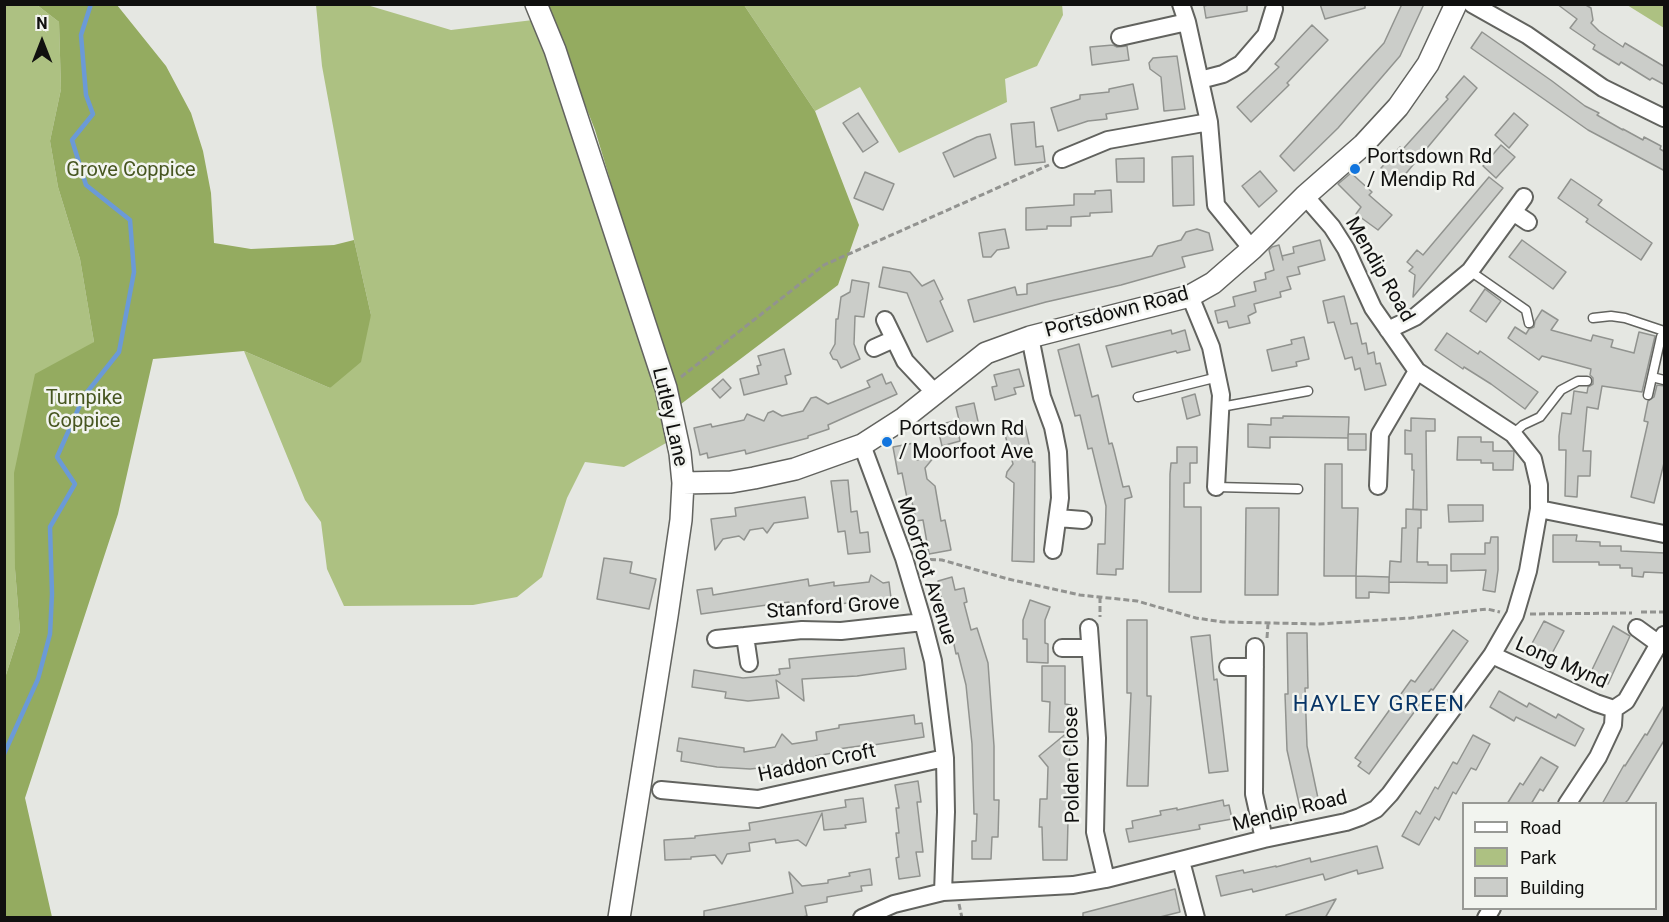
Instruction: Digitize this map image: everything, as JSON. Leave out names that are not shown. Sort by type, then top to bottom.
[{"type":"street","name":"Lutley Lane","points":[[536,4],[555,50],[666,388],[680,453],[683,483],[681,520],[667,616],[619,918]]},
{"type":"street","name":"Portsdown Road","points":[[683,483],[731,482],[754,478],[795,469],[862,445],[904,418],[986,353],[1030,337],[1190,296],[1213,283],[1363,145],[1398,107],[1428,64],[1456,4]]},
{"type":"street","points":[[1472,4],[1527,35],[1603,88],[1665,118]]},
{"type":"street","points":[[1182,5],[1209,122],[1216,205],[1252,249]]},
{"type":"street","points":[[1200,80],[1223,74],[1242,64],[1266,35],[1274,9]]},
{"type":"street","points":[[1120,37],[1187,22]]},
{"type":"street","points":[[1062,159],[1108,140],[1209,122]]},
{"type":"street","name":"Mendip Road","points":[[862,918],[894,904],[943,892],[1073,885],[1181,861],[1264,839],[1346,822],[1376,809],[1397,785],[1492,656],[1515,615],[1528,571],[1539,509],[1539,485],[1533,459],[1513,434],[1417,371],[1373,308],[1346,249],[1332,227],[1305,196]]},
{"type":"street","points":[[1388,330],[1415,317],[1470,271],[1524,197]]},
{"type":"street","points":[[1513,212],[1528,222]]},
{"type":"street","points":[[1190,296],[1211,347],[1218,377],[1221,406],[1216,487]]},
{"type":"street","points":[[885,320],[904,361],[935,393]]},
{"type":"street","points":[[1030,337],[1042,397],[1053,427],[1058,452],[1060,498],[1053,550]]},
{"type":"street","points":[[874,348],[894,339]]},
{"type":"street","points":[[1378,486],[1380,434],[1417,371]]},
{"type":"street","name":"Moorfoot Avenue","points":[[862,445],[904,558],[923,621],[940,705],[945,758],[946,812],[943,892]]},
{"type":"street","points":[[1539,509],[1665,534]]},
{"type":"street","points":[[1058,518],[1083,520]]},
{"type":"street","name":"Stanford Grove","points":[[716,639],[802,630],[851,631],[923,621]]},
{"type":"street","name":"Polden Close","points":[[1089,628],[1097,738],[1095,832],[1106,879]]},
{"type":"street","name":"Long Mynd","points":[[1492,656],[1596,703],[1614,708],[1626,701],[1662,639],[1637,628]]},
{"type":"street","name":"Stanford Grove","points":[[745,636],[749,663]]},
{"type":"street","points":[[1255,647],[1254,794],[1264,839]]},
{"type":"street","points":[[1062,648],[1090,648]]},
{"type":"street","points":[[1228,667],[1255,667]]},
{"type":"street","name":"Long Mynd","points":[[1568,802],[1598,757],[1612,725],[1614,708]]},
{"type":"street","name":"Haddon Croft","points":[[661,790],[758,800],[945,758]]},
{"type":"street","points":[[1181,861],[1196,918]]},
{"type":"lane","points":[[1470,271],[1526,310],[1529,323]]},
{"type":"lane","points":[[1593,318],[1611,316],[1625,318],[1663,334],[1648,395]]},
{"type":"lane","points":[[1138,397],[1218,377]]},
{"type":"lane","points":[[1652,377],[1665,380]]},
{"type":"lane","points":[[1513,434],[1523,425],[1540,417],[1561,390],[1578,381],[1587,381]]},
{"type":"lane","points":[[1221,406],[1308,391]]},
{"type":"lane","points":[[1216,487],[1298,489]]},
{"type":"path","points":[[666,388],[824,265],[1062,159]]},
{"type":"path","points":[[904,558],[942,560],[1008,579],[1080,595],[1137,601],[1196,618],[1222,622],[1319,624],[1411,618],[1487,609],[1515,615],[1665,612]]},
{"type":"green space","points":[[1062,4],[1063,15],[1037,66],[1005,79],[1007,102],[899,153],[860,87],[815,111],[744,5]]},
{"type":"green space","points":[[4,5],[37,5],[59,22],[61,89],[50,141],[58,187],[80,259],[94,342],[15,569],[20,631],[5,678]]},
{"type":"green space","name":"Grove Coppice","points":[[37,5],[117,5],[166,66],[191,113],[203,151],[211,193],[214,243],[251,249],[334,245],[354,240],[371,315],[361,362],[330,388],[244,351],[153,359],[118,514],[25,798],[52,917],[5,918],[5,678],[20,631],[15,569],[14,473],[35,374],[94,342],[80,259],[58,187],[50,141],[61,89],[59,22]]},
{"type":"green space","points":[[316,5],[367,5],[451,30],[533,20],[598,192],[661,386],[666,443],[624,467],[585,462],[567,498],[542,577],[517,597],[473,605],[344,606],[327,569],[321,522],[305,500],[244,351],[330,388],[371,315],[354,240],[322,66]]},
{"type":"green space","points":[[546,5],[744,5],[815,111],[859,225],[838,285],[681,404],[595,130]]},
{"type":"green space","points":[[1627,5],[1664,5],[1664,28]]},
{"type":"building","points":[[1247,4],[1247,11],[1206,18],[1204,6]]},
{"type":"building","points":[[1320,4],[1365,4],[1365,8],[1325,19]]},
{"type":"building","points":[[1402,4],[1424,4],[1400,56],[1338,128],[1294,171],[1280,156],[1384,43]]},
{"type":"building","points":[[1557,4],[1584,4],[1591,8],[1593,20],[1591,23],[1599,31],[1623,47],[1625,43],[1665,67],[1665,85],[1652,78],[1650,80],[1621,62],[1619,65],[1593,49],[1595,45],[1570,28],[1577,19]]},
{"type":"building","points":[[1312,25],[1328,40],[1287,83],[1289,85],[1251,122],[1237,107],[1279,67],[1275,64]]},
{"type":"building","points":[[1482,32],[1585,106],[1599,113],[1597,115],[1643,140],[1644,137],[1661,146],[1660,149],[1665,152],[1665,171],[1588,130],[1471,48]]},
{"type":"building","points":[[1127,46],[1129,60],[1092,65],[1090,47]]},
{"type":"building","points":[[1177,56],[1185,109],[1164,111],[1161,77],[1150,69],[1149,63],[1153,58]]},
{"type":"building","points":[[1464,76],[1477,88],[1398,183],[1381,168],[1400,147],[1403,149],[1448,99],[1446,97]]},
{"type":"building","points":[[1133,84],[1138,109],[1106,114],[1107,119],[1088,121],[1058,131],[1051,108],[1080,99],[1080,95],[1109,92],[1109,89]]},
{"type":"building","points":[[858,113],[878,142],[863,152],[843,123]]},
{"type":"building","points":[[1514,113],[1528,125],[1509,148],[1495,135]]},
{"type":"building","points":[[1034,122],[1036,147],[1043,146],[1045,162],[1015,165],[1011,124]]},
{"type":"building","points":[[990,134],[996,158],[954,177],[943,153],[977,137]]},
{"type":"building","points":[[1501,145],[1515,157],[1496,178],[1483,166]]},
{"type":"building","points":[[1193,156],[1194,205],[1173,206],[1172,157]]},
{"type":"building","points":[[1144,158],[1144,182],[1117,182],[1116,159]]},
{"type":"building","points":[[1260,171],[1277,191],[1259,207],[1242,186]]},
{"type":"building","points":[[865,172],[894,184],[883,210],[854,198]]},
{"type":"building","points":[[1351,173],[1372,192],[1369,195],[1392,215],[1378,230],[1356,214],[1361,207],[1338,184]]},
{"type":"building","points":[[1489,177],[1503,188],[1413,297],[1415,275],[1409,271],[1413,267],[1407,262],[1417,250],[1423,255]]},
{"type":"building","points":[[1571,179],[1602,200],[1598,205],[1652,243],[1641,260],[1586,222],[1588,219],[1558,198]]},
{"type":"building","points":[[1111,190],[1112,212],[1071,217],[1071,226],[1047,226],[1047,229],[1026,230],[1026,208],[1074,205],[1074,194],[1095,194],[1095,191]]},
{"type":"building","points":[[1005,229],[1009,248],[997,250],[991,257],[983,257],[979,233]]},
{"type":"building","points":[[1197,229],[1209,233],[1213,250],[1182,257],[1185,267],[974,322],[968,300],[1015,287],[1017,295],[1027,294],[1027,284],[1152,256],[1158,246],[1181,240],[1186,232]]},
{"type":"building","points":[[1320,240],[1325,260],[1298,267],[1300,274],[1287,277],[1291,289],[1280,292],[1281,297],[1254,304],[1256,312],[1248,316],[1250,323],[1229,328],[1227,321],[1218,323],[1215,311],[1235,306],[1233,297],[1256,291],[1254,282],[1266,279],[1265,273],[1274,270],[1269,250],[1272,247],[1279,245],[1283,260],[1282,256],[1294,253],[1293,247]]},
{"type":"building","points":[[1522,240],[1566,272],[1553,289],[1509,257]]},
{"type":"building","points":[[883,267],[910,272],[922,286],[934,280],[943,299],[940,301],[953,331],[927,342],[907,293],[879,287]]},
{"type":"building","points":[[852,280],[869,283],[864,317],[855,316],[854,344],[860,359],[841,368],[830,353],[835,344],[836,319],[838,319],[841,297],[850,292]]},
{"type":"building","points":[[1485,289],[1501,301],[1486,322],[1470,311]]},
{"type":"building","points":[[1344,296],[1351,324],[1357,323],[1362,344],[1366,343],[1368,354],[1374,352],[1376,364],[1380,363],[1386,385],[1365,390],[1360,368],[1355,370],[1352,357],[1345,359],[1334,322],[1328,323],[1323,301]]},
{"type":"building","points":[[1542,310],[1558,320],[1551,330],[1591,341],[1593,335],[1613,340],[1611,347],[1634,353],[1639,332],[1655,336],[1642,392],[1602,386],[1598,409],[1587,407],[1583,451],[1591,451],[1590,476],[1578,476],[1577,497],[1565,496],[1566,450],[1559,450],[1559,436],[1562,413],[1571,414],[1574,391],[1587,393],[1588,387],[1593,384],[1591,369],[1542,356],[1539,360],[1508,338],[1515,327],[1526,334],[1534,327]]},
{"type":"building","points":[[1171,330],[1172,334],[1185,330],[1190,350],[1177,353],[1176,351],[1112,367],[1106,346]]},
{"type":"building","points":[[1447,333],[1478,354],[1480,351],[1538,392],[1525,409],[1491,384],[1435,350]]},
{"type":"building","points":[[1304,337],[1309,359],[1296,362],[1297,366],[1272,371],[1267,350],[1292,344],[1291,340]]},
{"type":"building","points":[[1079,344],[1092,397],[1098,395],[1109,444],[1112,443],[1123,487],[1129,486],[1132,497],[1125,499],[1123,569],[1116,569],[1116,575],[1097,574],[1098,544],[1105,544],[1106,506],[1092,448],[1088,449],[1080,415],[1075,416],[1058,350]]},
{"type":"building","points":[[784,349],[791,374],[785,376],[787,384],[744,395],[740,379],[759,374],[757,366],[761,365],[758,356]]},
{"type":"building","points":[[1019,369],[1024,386],[1014,388],[1016,394],[995,400],[992,387],[997,386],[994,375]]},
{"type":"building","points":[[882,374],[886,384],[891,382],[897,394],[828,425],[829,429],[808,436],[808,438],[746,454],[745,450],[708,458],[707,453],[700,455],[694,428],[711,424],[712,427],[744,420],[747,414],[764,421],[768,413],[773,411],[782,416],[803,411],[811,398],[816,397],[828,404],[870,387],[867,381]]},
{"type":"building","points":[[723,379],[731,388],[720,398],[712,389]]},
{"type":"building","points":[[1657,385],[1665,386],[1665,459],[1654,503],[1631,497],[1648,422],[1644,421],[1648,401],[1654,397]]},
{"type":"building","points":[[1195,394],[1200,415],[1187,419],[1182,398]]},
{"type":"building","points":[[974,403],[979,426],[958,431],[960,441],[942,446],[937,425],[959,420],[956,407]]},
{"type":"building","points":[[1283,416],[1349,417],[1348,438],[1270,437],[1270,448],[1248,447],[1248,424],[1271,425],[1271,418],[1283,418]]},
{"type":"building","points":[[1411,418],[1435,419],[1435,431],[1426,431],[1427,510],[1413,509],[1412,454],[1405,454],[1405,430],[1411,431]]},
{"type":"building","points":[[1025,426],[1033,462],[1035,462],[1034,562],[1012,561],[1014,483],[1006,477],[1013,464],[1004,431]]},
{"type":"building","points":[[1348,434],[1366,434],[1366,450],[1348,450]]},
{"type":"building","points":[[1458,437],[1481,437],[1481,442],[1493,442],[1493,451],[1514,451],[1513,470],[1493,470],[1493,463],[1481,463],[1481,460],[1457,460]]},
{"type":"building","points":[[914,443],[917,460],[934,457],[925,468],[927,479],[935,486],[941,521],[945,520],[951,550],[929,554],[923,520],[916,521],[911,497],[907,498],[902,473],[898,474],[893,447]]},
{"type":"building","points":[[1177,447],[1197,447],[1197,463],[1190,463],[1190,483],[1184,483],[1184,507],[1201,507],[1201,592],[1169,592],[1170,474],[1171,463],[1177,463]]},
{"type":"building","points":[[1325,464],[1342,464],[1342,508],[1358,508],[1356,576],[1324,576]]},
{"type":"building","points":[[848,480],[851,512],[857,511],[860,533],[868,532],[870,552],[848,554],[845,531],[838,532],[831,481]]},
{"type":"building","points":[[805,497],[808,518],[774,523],[767,533],[763,528],[750,530],[744,540],[739,536],[723,539],[715,550],[711,519],[736,516],[735,508]]},
{"type":"building","points":[[1448,505],[1483,505],[1483,521],[1449,522]]},
{"type":"building","points":[[1246,508],[1279,508],[1278,595],[1245,595]]},
{"type":"building","points":[[1406,509],[1421,510],[1417,562],[1428,562],[1428,565],[1447,565],[1447,583],[1389,582],[1390,561],[1401,562],[1402,528],[1406,528]]},
{"type":"building","points":[[1553,535],[1577,535],[1576,541],[1600,542],[1600,546],[1621,546],[1621,551],[1665,553],[1665,573],[1644,572],[1643,577],[1632,576],[1632,568],[1620,568],[1620,565],[1599,565],[1599,562],[1553,562]]},
{"type":"building","points":[[1491,537],[1498,537],[1495,592],[1483,590],[1486,570],[1451,571],[1451,554],[1485,554],[1485,543],[1490,543]]},
{"type":"building","points":[[604,558],[632,562],[630,573],[656,579],[649,609],[597,599]]},
{"type":"building","points":[[871,575],[883,583],[889,582],[891,598],[839,604],[839,600],[816,604],[815,601],[790,605],[789,602],[701,614],[697,590],[712,588],[713,595],[808,579],[809,586],[834,582],[834,586],[869,582]]},
{"type":"building","points":[[1356,576],[1389,577],[1389,593],[1369,592],[1369,598],[1356,598]]},
{"type":"building","points":[[952,577],[955,590],[964,588],[967,602],[964,603],[971,630],[977,628],[988,663],[994,746],[994,800],[999,800],[998,837],[992,837],[991,859],[972,859],[972,841],[976,841],[977,814],[974,814],[972,744],[966,685],[951,630],[948,631],[938,581]]},
{"type":"building","points":[[1030,600],[1050,607],[1045,620],[1048,663],[1027,662],[1027,639],[1023,639],[1023,620]]},
{"type":"building","points":[[1127,620],[1147,620],[1147,696],[1151,696],[1148,786],[1127,786],[1131,693],[1127,693]]},
{"type":"building","points":[[1544,621],[1564,631],[1549,659],[1529,649]]},
{"type":"building","points":[[1613,626],[1630,636],[1608,684],[1589,676]]},
{"type":"building","points":[[1453,630],[1468,641],[1369,774],[1358,766],[1361,762],[1355,758],[1411,680],[1415,682]]},
{"type":"building","points":[[1287,633],[1307,633],[1308,688],[1305,688],[1307,746],[1319,803],[1300,808],[1287,750],[1285,694],[1288,694]]},
{"type":"building","points":[[1210,635],[1214,680],[1217,679],[1228,771],[1209,773],[1191,637]]},
{"type":"building","points":[[904,648],[906,669],[857,676],[802,679],[804,701],[776,680],[779,698],[748,701],[725,698],[726,692],[692,687],[694,670],[743,678],[776,675],[780,674],[779,669],[790,668],[789,659]]},
{"type":"building","points":[[1042,666],[1065,666],[1065,704],[1071,705],[1067,860],[1043,860],[1042,827],[1039,827],[1040,799],[1047,799],[1048,767],[1039,756],[1068,732],[1049,732],[1050,702],[1042,701]]},
{"type":"building","points":[[1499,691],[1527,707],[1529,703],[1556,718],[1558,714],[1584,729],[1575,746],[1516,717],[1514,721],[1490,707]]},
{"type":"building","points":[[1665,704],[1665,739],[1628,800],[1626,802],[1603,802],[1624,765],[1645,734],[1647,735]]},
{"type":"building","points":[[914,715],[915,724],[922,723],[924,737],[838,749],[838,752],[816,756],[816,759],[769,767],[750,769],[717,767],[681,761],[682,752],[677,751],[679,738],[744,748],[744,752],[775,747],[782,734],[792,744],[817,740],[816,732],[839,728],[839,725]]},
{"type":"building","points":[[1473,735],[1490,744],[1476,770],[1471,768],[1456,794],[1453,792],[1439,820],[1435,817],[1419,845],[1402,836],[1416,811],[1420,814],[1435,787],[1438,789],[1453,762],[1457,764]]},
{"type":"building","points":[[1541,757],[1558,767],[1543,791],[1540,789],[1532,802],[1508,802],[1520,783],[1523,785]]},
{"type":"building","points":[[918,781],[921,802],[917,802],[923,852],[916,852],[920,876],[899,879],[896,858],[899,857],[896,833],[899,833],[896,808],[899,808],[895,785]]},
{"type":"building","points":[[863,798],[866,822],[845,825],[846,828],[824,830],[822,813],[806,846],[798,840],[776,843],[775,839],[749,843],[750,851],[727,854],[722,864],[715,855],[665,860],[664,840],[750,830],[749,823],[846,807],[845,800]]},
{"type":"building","points":[[1223,800],[1224,806],[1229,805],[1232,819],[1199,825],[1200,829],[1129,842],[1126,829],[1133,828],[1132,821],[1161,815],[1160,811],[1177,808],[1177,810]]},
{"type":"building","points":[[1377,846],[1383,868],[1358,874],[1357,870],[1325,880],[1323,874],[1253,892],[1252,889],[1221,896],[1216,876],[1243,870],[1244,873],[1276,867],[1310,858],[1311,862]]},
{"type":"building","points":[[870,869],[872,885],[861,886],[862,891],[827,897],[827,902],[805,906],[807,916],[798,918],[704,918],[704,911],[793,893],[789,872],[802,886],[828,883],[828,880],[850,876],[849,873]]},
{"type":"building","points":[[1175,889],[1180,912],[1156,918],[1083,918],[1083,913]]},
{"type":"building","points":[[1336,899],[1325,918],[1286,918],[1286,915]]},
{"type":"waterway","points":[[4,754],[38,679],[50,634],[52,594],[50,527],[75,484],[57,457],[84,396],[119,352],[134,272],[130,220],[86,185],[72,140],[93,114],[86,95],[81,35],[91,4]]},
{"type":"place","name":"Portsdown Rd / Mendip Rd","points":[[1355,169]]},
{"type":"place","name":"Portsdown Rd / Moorfoot Ave","points":[[887,442]]},
{"type":"district","name":"HAYLEY GREEN","points":[[1379,705]]},
{"type":"park label","name":"Turnpike Coppice","points":[[84,410]]}]
